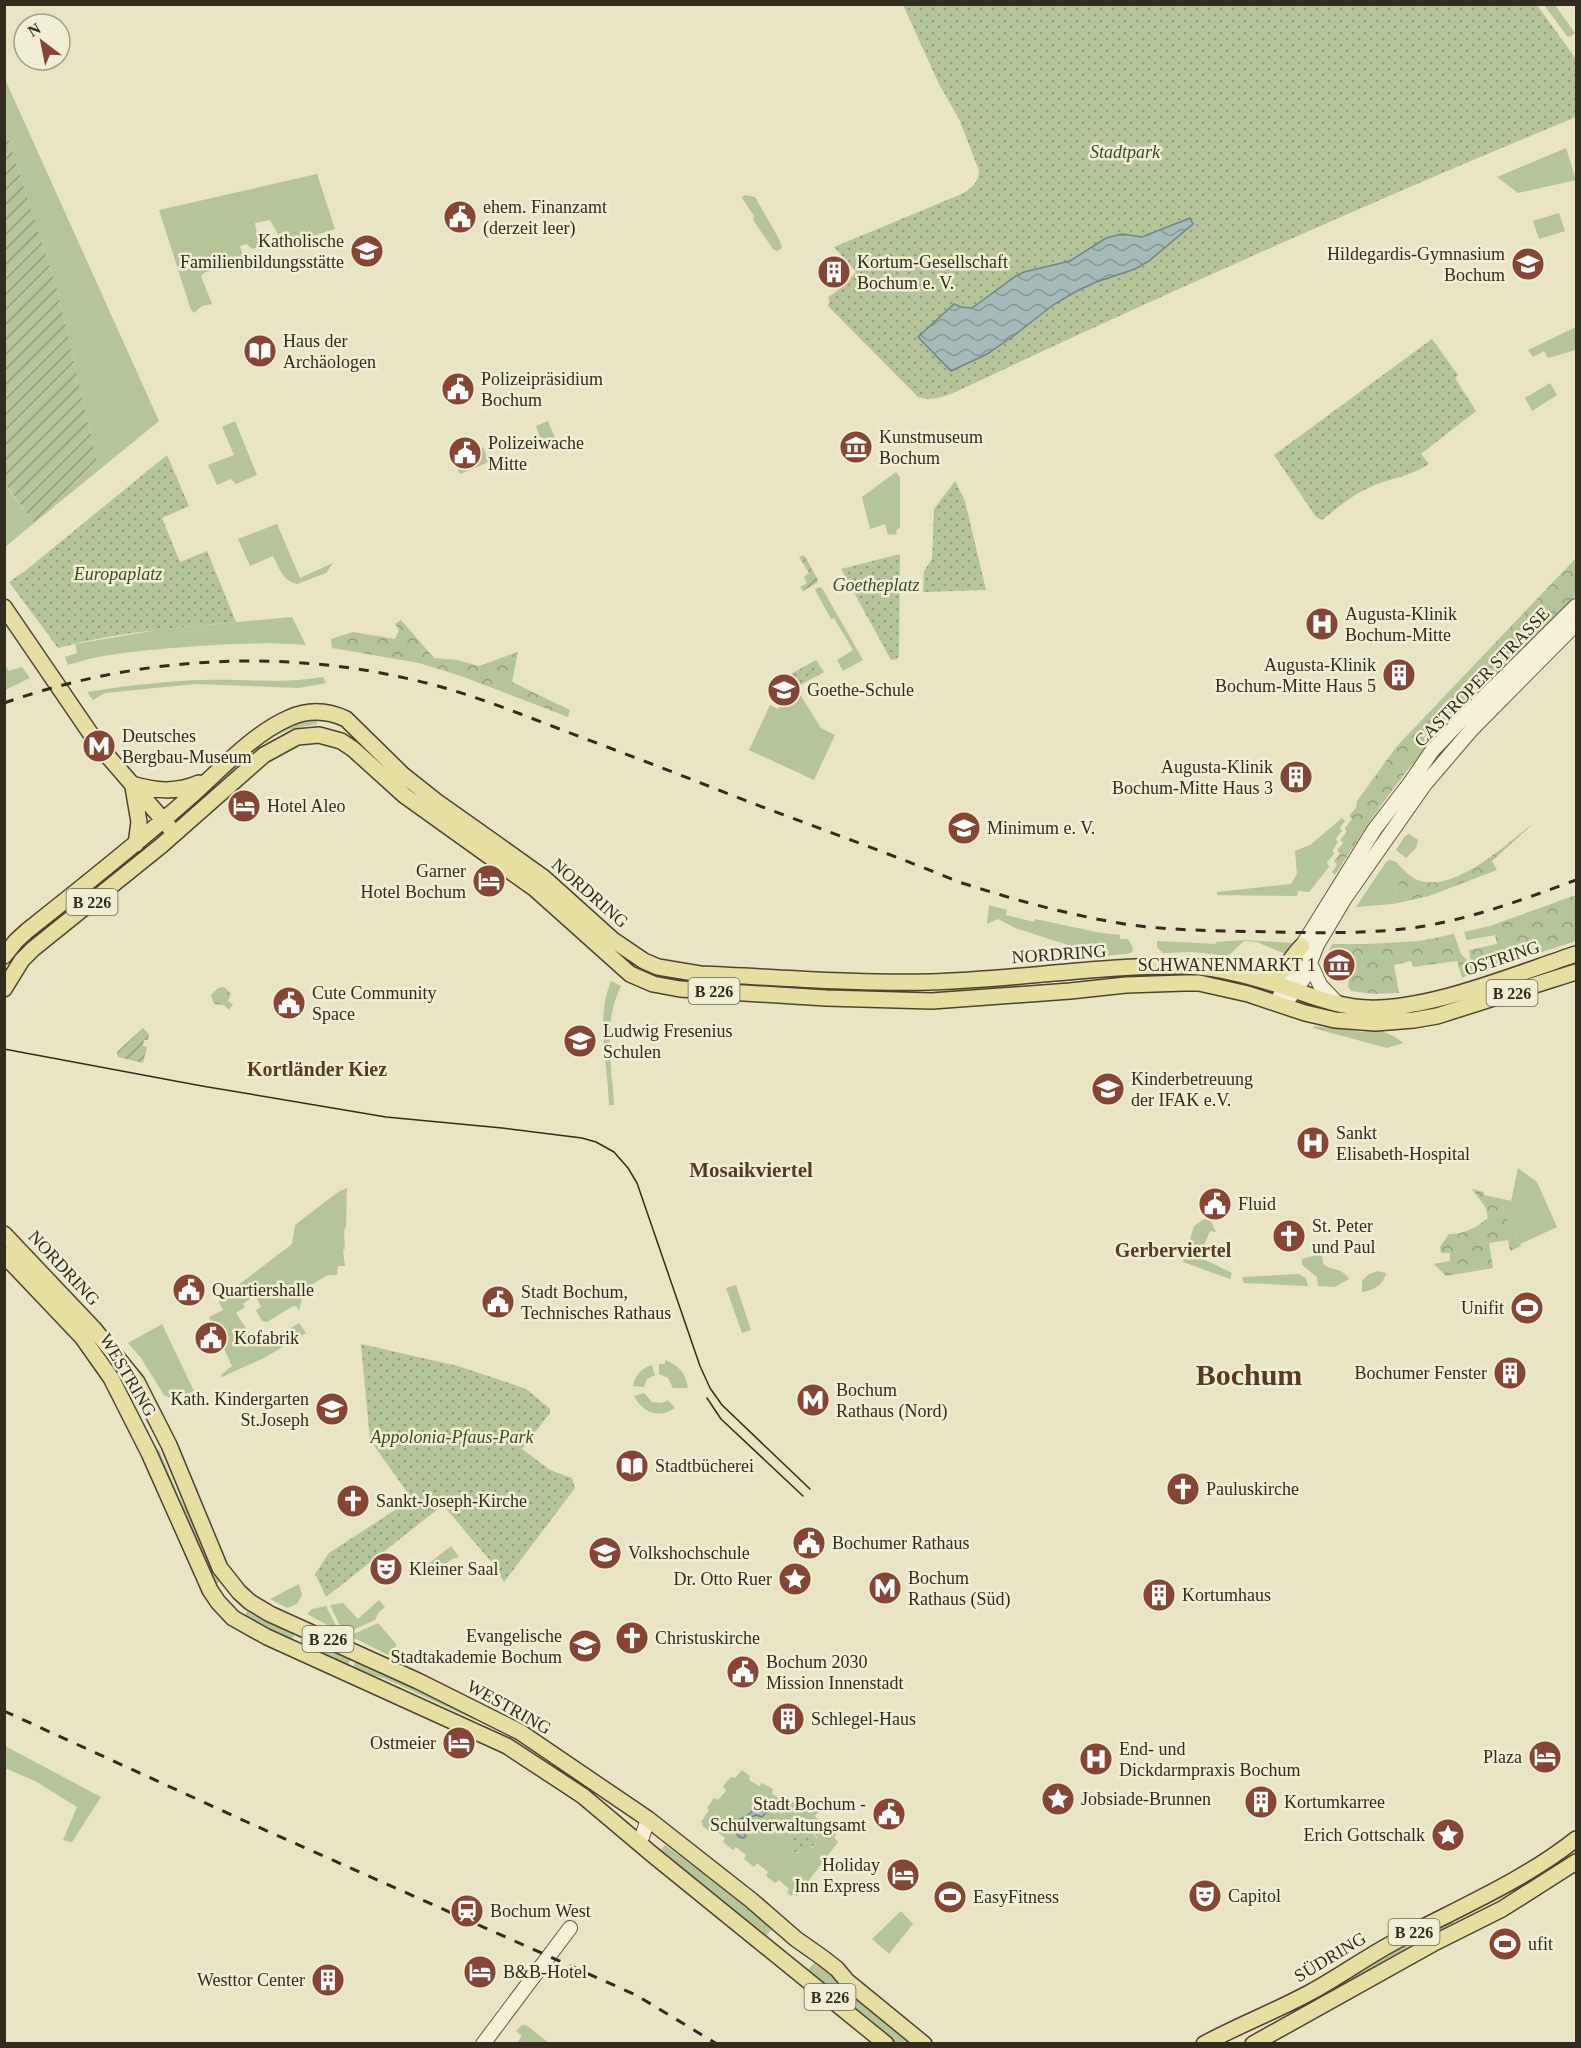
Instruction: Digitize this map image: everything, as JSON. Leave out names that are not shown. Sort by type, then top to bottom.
[{"type":"main road","name":"CASTROPER STRASSE","points":[[1290,989],[1301,957],[1302,945],[1374,830],[1432,751],[1576,606]]},
{"type":"main road","points":[[4,608],[99,746],[175,834]]},
{"type":"main road","name":"CASTROPER STRASSE","points":[[1290,989],[1304,978],[1317,945],[1345,898],[1425,784],[1472,729],[1576,624]]},
{"type":"main road","name":"NORDRING","points":[[4,956],[28,930],[136,844],[234,756],[279,723],[301,714],[320,711],[335,714],[357,728],[395,768],[543,877],[613,940],[644,961],[673,970],[710,974],[881,982],[932,982],[1181,966],[1231,972],[1290,989]]},
{"type":"main road","name":"NORDRING","points":[[4,989],[22,960],[33,949],[175,834],[276,747],[297,737],[331,737],[353,749],[405,796],[535,890],[630,974],[653,984],[680,989],[826,998],[932,1000],[1126,985],[1184,983],[1213,986],[1279,1004]]},
{"type":"main road","points":[[132,784],[150,789],[176,790],[189,788],[210,778]]},
{"type":"main road","points":[[132,784],[138,822],[136,844]]},
{"type":"main road","points":[[1258,979],[1276,978],[1302,945]]},
{"type":"main road","name":"OSTRING","points":[[1338,1004],[1366,1009],[1439,999],[1576,954]]},
{"type":"main road","points":[[1310,963],[1320,985],[1338,1004]]},
{"type":"main road","name":"OSTRING","points":[[1279,1004],[1321,1017],[1356,1022],[1392,1022],[1437,1016],[1576,972]]},
{"type":"main road","points":[[1279,1004],[1290,989]]},
{"type":"main road","name":"B 226","points":[[1290,989],[1338,1004]]},
{"type":"main road","name":"NORDRING","points":[[4,1233],[88,1333]]},
{"type":"main road","name":"NORDRING","points":[[4,1255],[88,1333]]},
{"type":"main road","name":"WESTRING","points":[[88,1333],[130,1370],[158,1422],[214,1555],[229,1581],[250,1602],[429,1686],[520,1732],[648,1819],[751,1900],[796,1939],[837,1969],[847,1981],[924,2043]]},
{"type":"main road","name":"WESTRING","points":[[88,1333],[140,1434],[210,1590],[225,1610],[240,1623],[507,1746],[584,1796],[886,2043]]},
{"type":"main road","name":"WESTRING","points":[[140,1434],[158,1422]]},
{"type":"main road","points":[[225,1610],[230,1600],[229,1581]]},
{"type":"main road","points":[[299,1651],[296,1643],[297,1637],[301,1632],[308,1631]]},
{"type":"main road","points":[[627,1833],[648,1819]]},
{"type":"main road","points":[[639,1843],[648,1819]]},
{"type":"main road","name":"SÜDRING","points":[[1563,1872],[1563,1861],[1576,1839]]},
{"type":"main road","name":"SÜDRING","points":[[1204,2043],[1294,2001],[1345,1974],[1372,1954],[1474,1901],[1561,1851],[1576,1839]]},
{"type":"main road","name":"SÜDRING","points":[[1253,2043],[1483,1918],[1563,1872],[1576,1862]]},
{"type":"main road","points":[[1474,1901],[1483,1918]]},
{"type":"main road","points":[[483,2043],[570,1928]]},
{"type":"main road","points":[[779,1956],[796,1939]]},
{"type":"green space","name":"Stadtpark","points":[[903,5],[1537,5],[1576,59],[1576,117],[1262,252],[951,394],[927,399],[918,397],[827,305],[830,303],[828,297],[856,272],[834,247],[964,193],[978,178],[979,171],[960,121],[939,84]]},
{"type":"green space","points":[[1544,5],[1555,5],[1575,33],[1570,37],[1567,36]]},
{"type":"green space","points":[[4,77],[159,421],[99,470],[56,285],[5,129]]},
{"type":"green space","points":[[5,129],[56,285],[99,470],[34,523],[5,484]]},
{"type":"green space","points":[[1566,148],[1576,180],[1518,193],[1497,177]]},
{"type":"green space","points":[[317,174],[335,229],[284,245],[270,220],[255,223],[259,245],[252,249],[247,244],[240,246],[245,262],[235,267],[233,260],[201,276],[212,304],[202,306],[194,313],[191,310],[159,210]]},
{"type":"green space","points":[[744,195],[755,197],[782,248],[777,251],[773,249],[753,220],[754,216],[742,198]]},
{"type":"green space","points":[[1559,213],[1565,231],[1539,239],[1533,221]]},
{"type":"green space","points":[[1576,327],[1576,350],[1548,358],[1544,351],[1533,357],[1528,350]]},
{"type":"green space","points":[[1432,339],[1458,375],[1455,378],[1476,411],[1421,454],[1429,464],[1415,472],[1362,491],[1322,520],[1316,517],[1274,455]]},
{"type":"green space","points":[[1550,383],[1557,395],[1532,411],[1525,398]]},
{"type":"green space","points":[[235,421],[257,475],[236,484],[231,479],[217,485],[208,465],[234,455],[222,427]]},
{"type":"green space","points":[[548,421],[555,438],[542,443],[536,426]]},
{"type":"green space","points":[[483,447],[489,462],[460,474],[457,468],[478,460],[475,450]]},
{"type":"green space","name":"Europaplatz","points":[[167,455],[189,506],[162,518],[180,562],[207,551],[236,622],[124,634],[58,648],[9,582]]},
{"type":"green space","points":[[896,472],[900,477],[900,527],[896,531],[897,534],[888,535],[885,524],[870,529],[862,497]]},
{"type":"green space","points":[[955,481],[965,501],[986,590],[923,592],[924,571],[932,559],[934,509]]},
{"type":"green space","points":[[4,484],[34,523],[5,547],[4,547]]},
{"type":"green space","points":[[277,524],[300,578],[333,563],[326,573],[297,584],[285,577],[273,556],[250,566],[238,539]]},
{"type":"green space","name":"Goetheplatz","points":[[900,554],[899,655],[897,659],[891,660],[841,569]]},
{"type":"green space","points":[[804,555],[818,580],[817,583],[803,591],[800,587],[807,583],[804,577],[809,573],[799,557]]},
{"type":"green space","points":[[1576,558],[1576,595],[1474,696],[1426,748],[1385,801],[1335,875],[1332,872],[1337,865],[1334,861],[1340,854],[1337,850],[1343,843],[1340,840],[1347,831],[1345,828],[1352,819],[1349,816],[1356,808],[1357,801],[1397,746]]},
{"type":"green space","points":[[822,588],[863,660],[843,671],[837,660],[853,650],[834,618],[831,619],[815,590]]},
{"type":"green space","points":[[292,617],[306,645],[247,644],[169,648],[108,655],[68,665],[65,657],[77,653],[75,644],[163,629]]},
{"type":"green space","points":[[401,620],[434,658],[457,660],[479,666],[518,652],[512,682],[570,710],[568,717],[461,676],[419,663],[332,648],[331,639],[353,632],[395,639],[399,630],[395,624]]},
{"type":"green space","points":[[816,660],[824,672],[787,692],[780,680]]},
{"type":"green space","points":[[5,665],[9,671],[22,667],[30,678],[5,690]]},
{"type":"green space","points":[[323,677],[326,683],[299,688],[195,684],[105,693],[93,700],[87,692],[173,681],[279,681]]},
{"type":"green space","points":[[797,694],[801,696],[821,728],[835,735],[814,780],[749,750],[770,705],[778,709],[783,700]]},
{"type":"green space","points":[[317,719],[317,724],[290,729],[269,739],[251,754],[240,770],[195,811],[192,808],[233,766],[263,740],[297,723]]},
{"type":"green space","points":[[1342,818],[1345,821],[1336,839],[1338,842],[1333,850],[1334,854],[1327,862],[1329,867],[1309,892],[1298,891],[1297,896],[1217,895],[1217,892],[1291,884],[1297,874],[1295,851],[1310,845]]},
{"type":"green space","points":[[1535,822],[1492,861],[1497,870],[1429,896],[1393,904],[1403,869],[1417,880],[1434,882],[1452,878],[1471,870],[1489,858]]},
{"type":"green space","points":[[1409,834],[1418,840],[1416,848],[1406,858],[1396,850],[1405,836]]},
{"type":"green space","points":[[1390,860],[1403,869],[1393,904],[1356,907],[1386,862]]},
{"type":"green space","points":[[1576,895],[1576,941],[1471,975],[1469,950],[1497,944],[1495,935],[1467,940],[1464,932],[1490,926]]},
{"type":"green space","points":[[989,905],[1007,910],[1006,915],[1034,922],[1035,919],[1120,935],[1120,939],[1128,939],[1133,948],[1132,952],[1102,956],[1015,928],[998,919],[987,924]]},
{"type":"green space","points":[[1454,934],[1461,954],[1468,961],[1466,967],[1468,975],[1462,978],[1457,961],[1413,967],[1411,961],[1394,965],[1399,993],[1374,994],[1351,991],[1348,986],[1353,959],[1326,958],[1332,944],[1420,941]]},
{"type":"green space","points":[[1245,940],[1292,943],[1285,954],[1257,942],[1244,941],[1228,956],[1193,952],[1163,953],[1157,947],[1157,941],[1216,944],[1216,942]]},
{"type":"green space","points":[[1122,974],[1122,977],[1026,984],[1010,989],[935,995],[935,987]]},
{"type":"green space","points":[[659,975],[680,980],[778,986],[794,983],[878,988],[878,991],[737,987],[657,980]]},
{"type":"green space","points":[[611,981],[621,986],[615,1000],[610,1030],[614,1105],[609,1105],[603,1027],[606,996]]},
{"type":"green space","points":[[224,987],[231,994],[228,1001],[233,1004],[229,1010],[224,1005],[214,1004],[211,995],[218,988]]},
{"type":"green space","points":[[1314,1026],[1364,1032],[1365,1028],[1376,1030],[1390,1034],[1403,1043],[1387,1048],[1313,1028]]},
{"type":"green space","points":[[143,1028],[149,1034],[148,1040],[144,1040],[143,1046],[147,1047],[143,1063],[118,1057],[117,1052]]},
{"type":"green space","points":[[1518,1168],[1537,1182],[1557,1227],[1520,1244],[1502,1208],[1511,1201]]},
{"type":"green space","points":[[347,1188],[345,1249],[343,1249],[345,1266],[338,1266],[337,1275],[328,1275],[304,1289],[299,1311],[293,1306],[267,1322],[262,1321],[256,1310],[261,1307],[257,1298],[252,1297],[243,1304],[245,1307],[236,1313],[251,1336],[270,1341],[299,1323],[306,1333],[264,1358],[222,1377],[221,1375],[232,1366],[219,1338],[222,1336],[220,1330],[214,1327],[209,1317],[223,1310],[220,1299],[292,1244],[295,1225],[338,1192]]},
{"type":"green space","points":[[1472,1189],[1484,1192],[1484,1195],[1511,1201],[1502,1208],[1521,1246],[1510,1251],[1508,1240],[1489,1243],[1493,1268],[1446,1276],[1434,1264],[1450,1261],[1450,1253],[1441,1253],[1440,1247],[1449,1234],[1470,1230],[1488,1218],[1486,1208]]},
{"type":"green space","points":[[1204,1219],[1211,1221],[1216,1232],[1210,1231],[1199,1257],[1232,1273],[1230,1279],[1183,1262],[1194,1226]]},
{"type":"green space","points":[[1320,1254],[1323,1264],[1343,1272],[1349,1279],[1335,1287],[1318,1286],[1317,1277],[1302,1265],[1302,1259]]},
{"type":"green space","points":[[1378,1271],[1386,1273],[1383,1281],[1374,1289],[1362,1292],[1362,1281],[1369,1274]]},
{"type":"green space","points":[[1298,1274],[1306,1278],[1308,1286],[1244,1283],[1242,1277]]},
{"type":"green space","points":[[736,1285],[751,1330],[742,1333],[726,1288]]},
{"type":"green space","points":[[162,1324],[194,1391],[173,1399],[164,1395],[141,1358],[128,1343]]},
{"type":"green space","name":"Appolonia-Pfaus-Park","points":[[361,1344],[458,1366],[521,1387],[550,1409],[550,1413],[522,1449],[550,1470],[572,1478],[575,1488],[504,1582],[493,1564],[443,1505],[326,1597],[315,1574],[329,1553],[412,1499],[370,1440]]},
{"type":"green space","points":[[665,1360],[681,1371],[686,1378],[688,1388],[673,1388],[668,1378],[659,1374],[659,1364],[665,1364]]},
{"type":"green space","points":[[652,1365],[655,1375],[647,1379],[644,1387],[633,1386],[640,1372]]},
{"type":"green space","points":[[644,1393],[652,1402],[662,1403],[668,1400],[675,1408],[657,1414],[647,1410],[634,1396]]},
{"type":"green space","points":[[159,1450],[179,1497],[197,1528],[221,1581],[214,1585],[155,1453]]},
{"type":"green space","points":[[451,1546],[459,1557],[452,1559],[430,1576],[427,1572],[422,1576],[418,1572]]},
{"type":"green space","points":[[299,1584],[302,1595],[297,1604],[287,1608],[270,1599]]},
{"type":"green space","points":[[379,1600],[385,1607],[375,1620],[344,1634],[330,1605],[343,1603],[358,1619]]},
{"type":"green space","points":[[326,1606],[337,1628],[335,1629],[307,1614],[312,1609]]},
{"type":"green space","points":[[249,1608],[296,1631],[291,1642],[244,1618]]},
{"type":"green space","points":[[378,1623],[396,1644],[396,1650],[392,1654],[388,1655],[352,1637]]},
{"type":"green space","points":[[304,1637],[352,1656],[347,1667],[301,1645]]},
{"type":"green space","points":[[357,1659],[477,1715],[475,1720],[386,1679],[352,1669]]},
{"type":"green space","points":[[5,1746],[101,1797],[72,1842],[63,1840],[77,1807],[37,1782],[5,1768]]},
{"type":"green space","points":[[742,1770],[750,1776],[749,1780],[759,1786],[762,1783],[773,1789],[772,1794],[782,1800],[786,1797],[809,1813],[815,1808],[819,1812],[815,1816],[824,1825],[828,1823],[837,1833],[834,1837],[838,1842],[797,1896],[787,1893],[789,1889],[779,1880],[775,1883],[766,1876],[768,1872],[757,1863],[754,1867],[744,1859],[746,1855],[736,1847],[733,1850],[723,1842],[725,1838],[715,1830],[712,1833],[702,1826],[701,1822],[709,1810],[707,1808],[714,1798],[718,1800],[726,1791],[723,1786],[731,1777],[735,1778]],"holes":[[[807,1826],[817,1837],[817,1842],[813,1847],[797,1853],[792,1841]]]},
{"type":"green space","points":[[807,1826],[818,1840],[808,1849],[795,1852],[791,1841]]},
{"type":"green space","points":[[665,1845],[774,1926],[765,1937],[659,1852]]},
{"type":"green space","points":[[901,1911],[913,1924],[889,1954],[872,1939]]},
{"type":"green space","points":[[1451,1919],[1454,1923],[1382,1962],[1357,1981],[1296,2014],[1292,2008],[1372,1960]]},
{"type":"green space","points":[[815,1962],[915,2043],[896,2043],[807,1971]]},
{"type":"green space","points":[[522,2025],[526,2025],[549,2043],[517,2043],[522,2036],[516,2031]]},
{"type":"water","points":[[1190,218],[1193,224],[1149,261],[1135,269],[1096,282],[1075,292],[1053,305],[987,354],[951,371],[918,337],[954,304],[972,308],[1024,272],[1070,261],[1106,238],[1122,234],[1142,237]]},
{"type":"water","points":[[757,1806],[764,1807],[767,1812],[762,1817],[756,1815],[738,1822],[737,1830],[743,1831],[746,1836],[739,1837],[734,1826],[727,1823],[728,1821],[744,1817]]},
{"type":"tram line","points":[[4,1049],[386,1117],[502,1128],[582,1138],[596,1142],[614,1152],[637,1183],[700,1366],[710,1388],[722,1405],[810,1489]]},
{"type":"tram line","points":[[707,1398],[721,1419],[803,1496]]},
{"type":"railway","points":[[4,703],[54,687],[104,676],[156,667],[208,662],[259,661],[311,664],[363,670],[414,680],[486,701],[959,882],[1044,907],[1131,925],[1203,930],[1313,933],[1407,929],[1483,912],[1576,880]]},
{"type":"railway","points":[[4,1711],[636,1995],[717,2044]]},
{"type":"place","name":"ehem. Finanzamt (derzeit leer)","points":[[460,217]]},
{"type":"place","name":"Katholische Familienbildungsstätte","points":[[367,251]]},
{"type":"place","name":"Hildegardis-Gymnasium Bochum","points":[[1528,264]]},
{"type":"place","name":"Kortum-Gesellschaft Bochum e. V.","points":[[834,272]]},
{"type":"place","name":"Haus der Archäologen","points":[[260,351]]},
{"type":"place","name":"Polizeipräsidium Bochum","points":[[458,389]]},
{"type":"place","name":"Kunstmuseum Bochum","points":[[856,447]]},
{"type":"place","name":"Polizeiwache Mitte","points":[[465,453]]},
{"type":"place","name":"Augusta-Klinik Bochum-Mitte","points":[[1322,624]]},
{"type":"place","name":"Augusta-Klinik Bochum-Mitte Haus 5","points":[[1399,675]]},
{"type":"place","name":"Goethe-Schule","points":[[784,690]]},
{"type":"place","name":"Deutsches Bergbau-Museum","points":[[99,746]]},
{"type":"place","name":"Augusta-Klinik Bochum-Mitte Haus 3","points":[[1296,777]]},
{"type":"place","name":"Hotel Aleo","points":[[244,806]]},
{"type":"place","name":"Minimum e. V.","points":[[964,828]]},
{"type":"place","name":"Garner Hotel Bochum","points":[[489,881]]},
{"type":"place","name":"SCHWANENMARKT 1","points":[[1339,965]]},
{"type":"place","name":"Cute Community Space","points":[[289,1003]]},
{"type":"place","name":"Ludwig Fresenius Schulen","points":[[580,1041]]},
{"type":"place","name":"Kinderbetreuung der IFAK e.V.","points":[[1108,1089]]},
{"type":"place","name":"Sankt Elisabeth-Hospital","points":[[1313,1143]]},
{"type":"place","name":"Fluid","points":[[1215,1204]]},
{"type":"place","name":"St. Peter und Paul","points":[[1289,1236]]},
{"type":"place","name":"Quartiershalle","points":[[189,1290]]},
{"type":"place","name":"Stadt Bochum, Technisches Rathaus","points":[[498,1302]]},
{"type":"place","name":"Unifit","points":[[1527,1308]]},
{"type":"place","name":"Kofabrik","points":[[211,1338]]},
{"type":"place","name":"Bochumer Fenster","points":[[1510,1373]]},
{"type":"place","name":"Bochum Rathaus (Nord)","points":[[813,1400]]},
{"type":"place","name":"Kath. Kindergarten St.Joseph","points":[[332,1409]]},
{"type":"place","name":"Stadtbücherei","points":[[632,1466]]},
{"type":"place","name":"Pauluskirche","points":[[1183,1489]]},
{"type":"place","name":"Sankt-Joseph-Kirche","points":[[353,1501]]},
{"type":"place","name":"Bochumer Rathaus","points":[[809,1543]]},
{"type":"place","name":"Volkshochschule","points":[[605,1553]]},
{"type":"place","name":"Kleiner Saal","points":[[386,1569]]},
{"type":"place","name":"Dr. Otto Ruer","points":[[795,1579]]},
{"type":"place","name":"Bochum Rathaus (Süd)","points":[[885,1588]]},
{"type":"place","name":"Kortumhaus","points":[[1159,1595]]},
{"type":"place","name":"Christuskirche","points":[[632,1638]]},
{"type":"place","name":"Evangelische Stadtakademie Bochum","points":[[585,1646]]},
{"type":"place","name":"Bochum 2030 Mission Innenstadt","points":[[743,1672]]},
{"type":"place","name":"Schlegel-Haus","points":[[788,1719]]},
{"type":"place","name":"Ostmeier","points":[[459,1743]]},
{"type":"place","name":"Plaza","points":[[1545,1757]]},
{"type":"place","name":"End- und Dickdarmpraxis Bochum","points":[[1096,1759]]},
{"type":"place","name":"Jobsiade-Brunnen","points":[[1058,1799]]},
{"type":"place","name":"Kortumkarree","points":[[1261,1802]]},
{"type":"place","name":"Stadt Bochum - Schulverwaltungsamt","points":[[889,1814]]},
{"type":"place","name":"Erich Gottschalk","points":[[1448,1835]]},
{"type":"place","name":"Holiday Inn Express","points":[[903,1875]]},
{"type":"place","name":"Capitol","points":[[1205,1896]]},
{"type":"place","name":"EasyFitness","points":[[950,1897]]},
{"type":"place","name":"Bochum West","points":[[467,1911]]},
{"type":"place","name":"ufit","points":[[1505,1944]]},
{"type":"place","name":"B&B-Hotel","points":[[480,1972]]},
{"type":"place","name":"Westtor Center","points":[[328,1980]]},
{"type":"district","name":"Kortländer Kiez","points":[[317,1069]]},
{"type":"district","name":"Mosaikviertel","points":[[751,1170]]},
{"type":"district","name":"Gerberviertel","points":[[1173,1250]]},
{"type":"district","name":"Bochum","points":[[1249,1374]]}]
